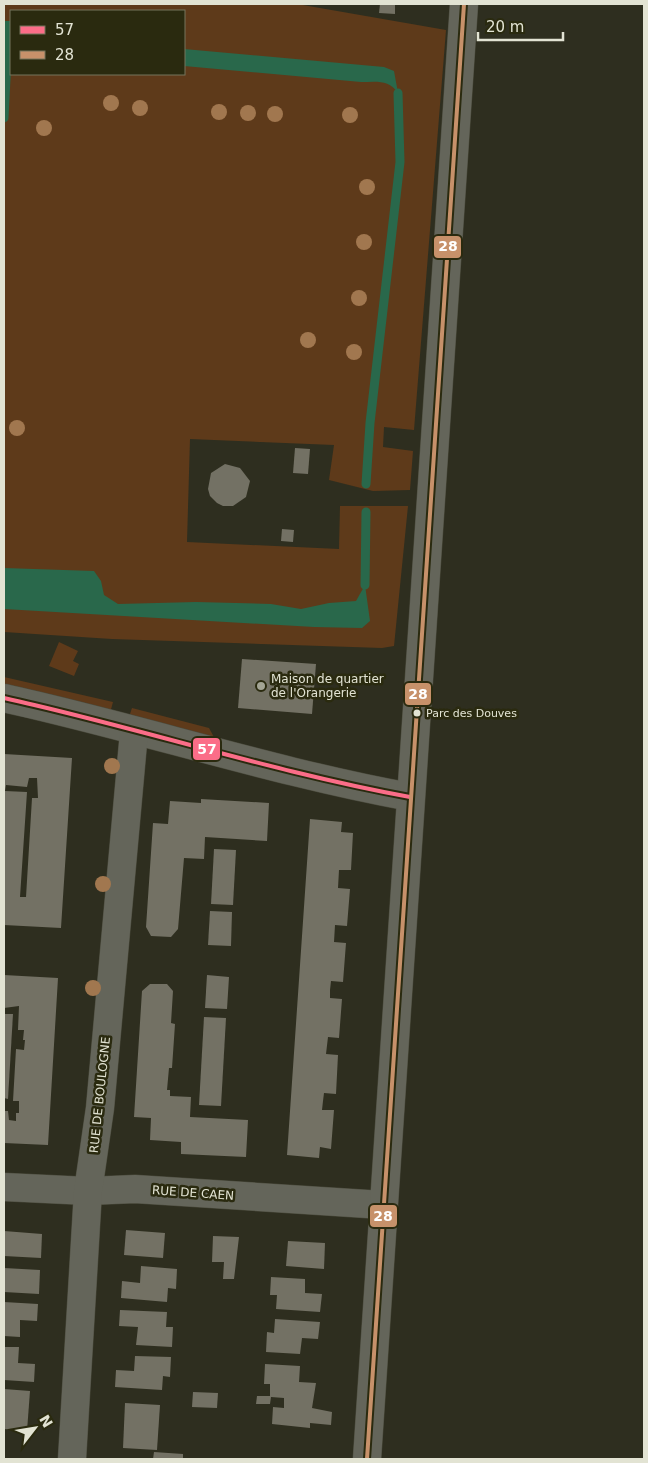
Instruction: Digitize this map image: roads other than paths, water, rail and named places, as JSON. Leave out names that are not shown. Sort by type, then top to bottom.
[{"type":"street","points":[[367,1459],[464,4]]},
{"type":"street","points":[[4,698],[64,711],[134,732],[410,797]]},
{"type":"street","name":"RUE DE BOULOGNE","points":[[72,1459],[88,1191],[100,1108],[134,732]]},
{"type":"street","name":"RUE DE CAEN","points":[[4,1187],[88,1191],[134,1189],[383,1205]]},
{"type":"waterway","points":[[4,118],[7,59]]},
{"type":"waterway","points":[[366,484],[370,423],[400,162],[398,93]]},
{"type":"waterway","points":[[365,585],[366,512]]},
{"type":"place","name":"Maison de quartier de l'Orangerie","points":[[261,686]]},
{"type":"place","name":"Parc des Douves","points":[[417,713]]}]
